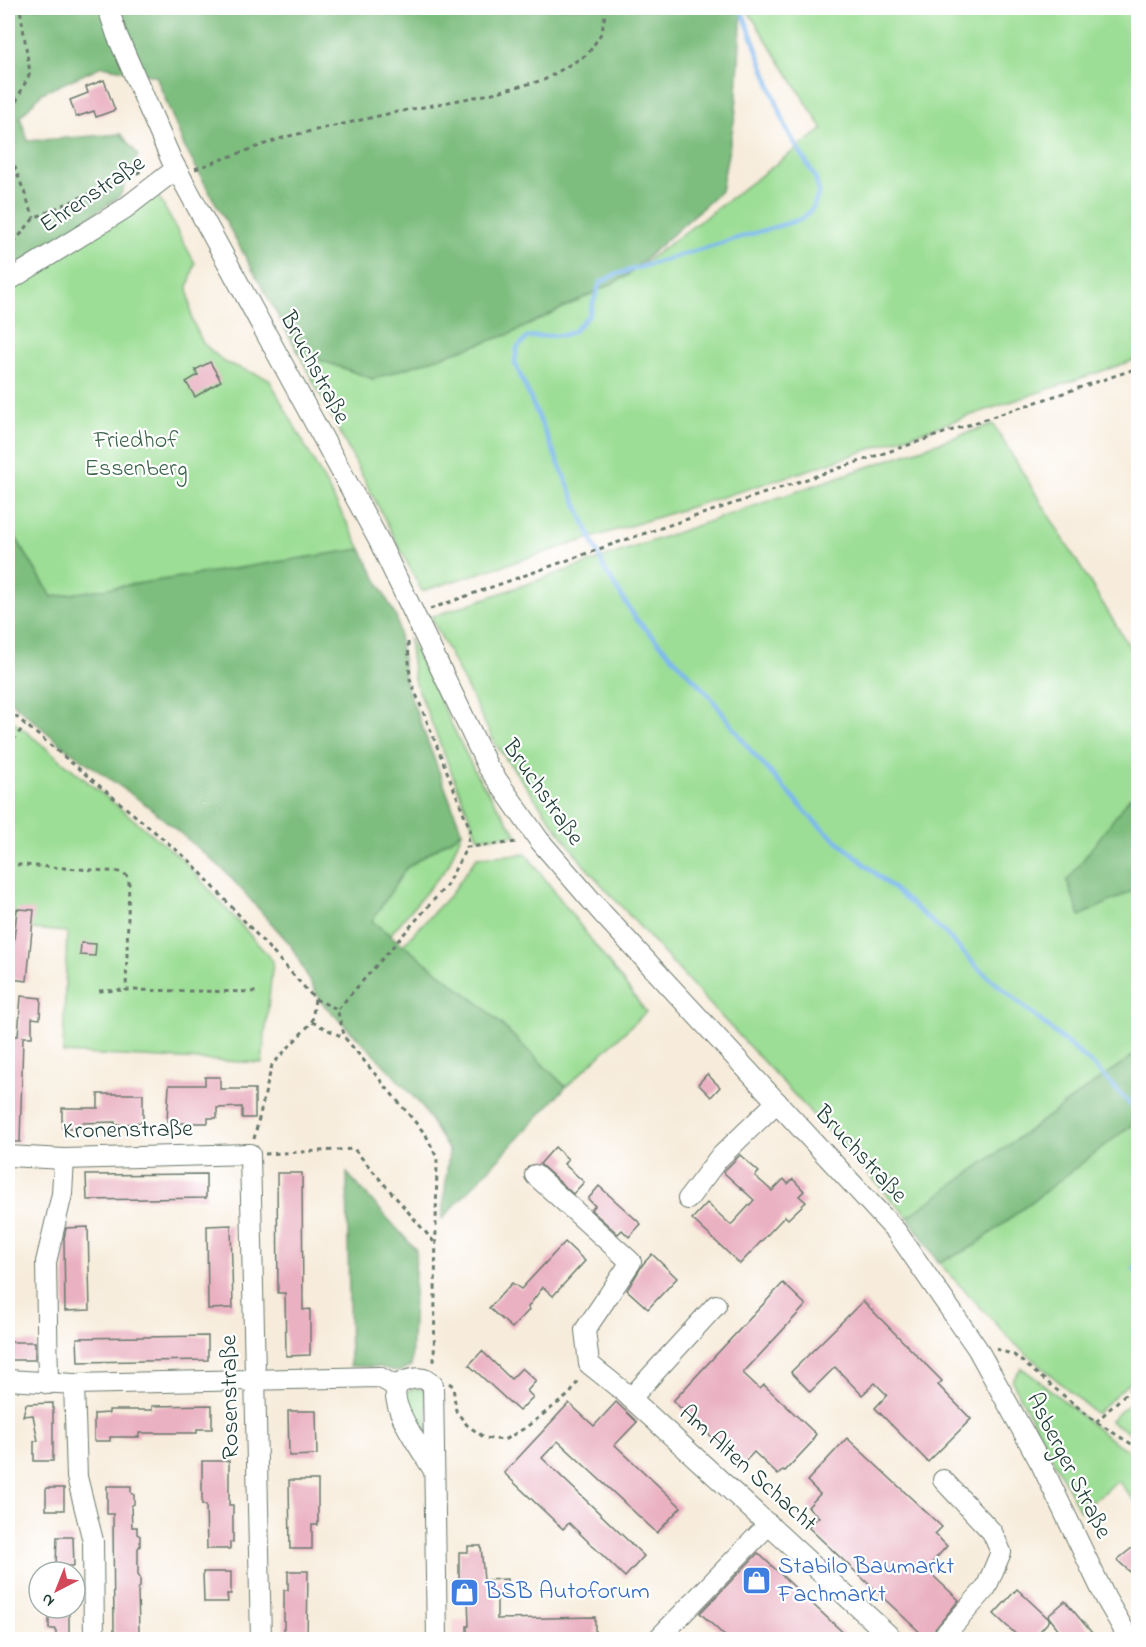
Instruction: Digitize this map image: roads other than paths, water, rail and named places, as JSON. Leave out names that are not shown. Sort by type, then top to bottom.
[{"type":"street","name":"Bruchstraße","points":[[108,8],[117,35],[175,168],[378,539],[488,767],[539,840],[603,914],[896,1232],[977,1348]]},
{"type":"street","name":"Ehrenstraße","points":[[8,281],[124,209],[175,168]]},
{"type":"street","points":[[688,1199],[718,1159],[777,1102]]},
{"type":"street","name":"Kronenstraße","points":[[8,1156],[64,1159],[250,1154]]},
{"type":"street","name":"Rosenstraße","points":[[250,1154],[261,1640]]},
{"type":"street","points":[[48,1384],[46,1262],[62,1194],[64,1159]]},
{"type":"street","name":"Am Alten Schacht","points":[[536,1175],[631,1262],[585,1330],[589,1364],[631,1398],[894,1640]]},
{"type":"street","points":[[631,1398],[716,1305]]},
{"type":"street","name":"Asberger Straße","points":[[977,1348],[1041,1464],[1106,1599],[1130,1640]]},
{"type":"street","points":[[8,1380],[74,1384],[379,1377],[397,1387]]},
{"type":"street","points":[[434,1471],[395,1399],[397,1387],[402,1382],[415,1378],[431,1377],[433,1385],[437,1640]]},
{"type":"street","points":[[74,1384],[77,1477],[93,1541],[94,1640]]},
{"type":"street","points":[[940,1640],[986,1588],[1001,1552],[992,1532],[943,1480]]},
{"type":"street","points":[[657,1640],[769,1524]]},
{"type":"waterway","points":[[741,8],[787,130],[815,177],[819,192],[813,208],[802,219],[614,275],[600,283],[589,315],[574,331],[564,335],[528,337],[517,348],[515,363],[605,570],[636,619],[709,695],[751,751],[814,821],[944,932],[978,968],[1094,1066],[1138,1112]]},
{"type":"waterway","points":[[1134,1270],[1138,1266]]},
{"type":"place","name":"Stabilo Baumarkt Fachmarkt","points":[[757,1581]]},
{"type":"place","name":"BSB Autoforum","points":[[464,1592]]},
{"type":"park label","name":"Friedhof Essenberg","points":[[136,455]]}]
